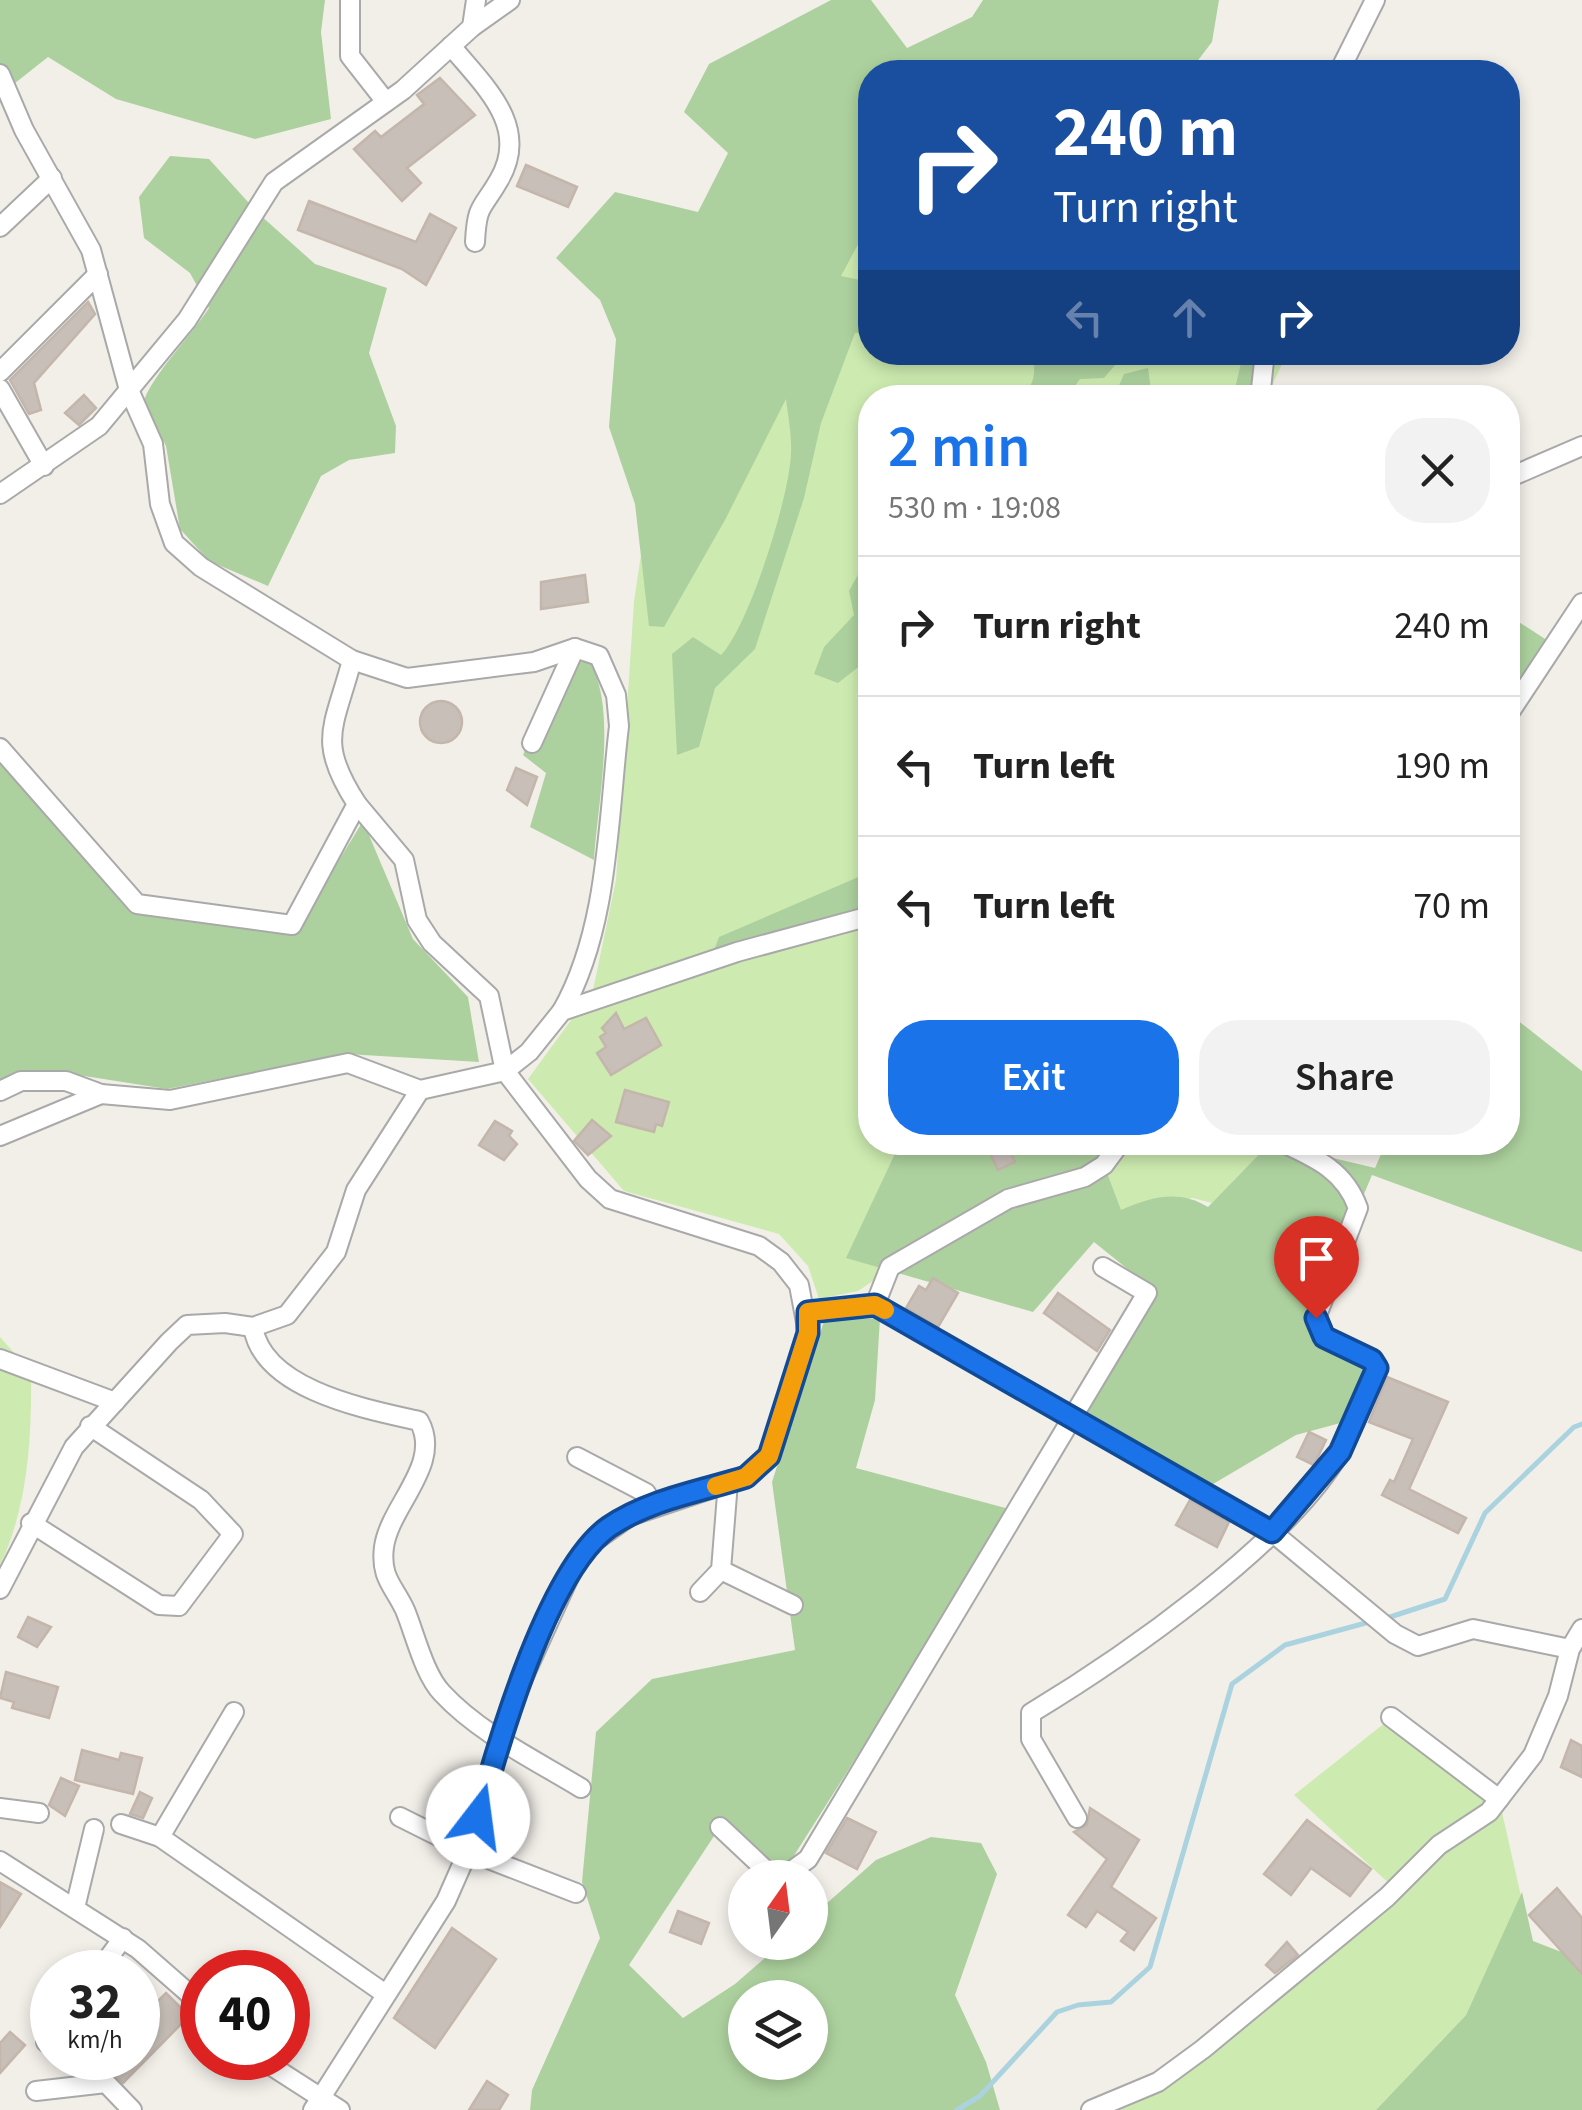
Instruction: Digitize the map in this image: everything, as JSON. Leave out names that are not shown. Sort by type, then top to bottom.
[{"type":"street","points":[[350,0],[350,56],[386,102]]},
{"type":"street","points":[[472,27],[476,0]]},
{"type":"street","points":[[0,494],[99,426],[187,320],[274,182],[386,102],[472,27],[510,0]]},
{"type":"street","points":[[1345,60],[1376,0]]},
{"type":"street","points":[[450,46],[501,108],[512,141],[501,178],[476,209],[474,242]]},
{"type":"street","points":[[0,74],[91,250],[128,390],[153,444],[160,504],[174,543],[201,568],[352,660],[407,678],[534,662],[574,648],[599,656],[616,695],[619,726],[595,915],[584,964],[562,1010],[529,1052],[505,1071],[420,1090],[348,1062],[170,1100],[101,1094],[66,1082],[20,1082],[0,1091]]},
{"type":"street","points":[[0,228],[52,178]]},
{"type":"street","points":[[0,372],[98,274]]},
{"type":"street","points":[[0,389],[44,466]]},
{"type":"street","points":[[1520,473],[1582,446]]},
{"type":"street","points":[[1520,698],[1582,603]]},
{"type":"street","points":[[532,743],[574,648]]},
{"type":"street","points":[[318,2104],[384,1993],[446,1901],[468,1850],[500,1738],[574,1566],[610,1527],[653,1506],[746,1477],[769,1456],[808,1333],[808,1312],[799,1285],[782,1262],[759,1246],[610,1200],[552,1138],[505,1071],[489,996],[432,942],[417,920],[404,860],[357,804],[338,774],[329,745],[352,660]]},
{"type":"street","points":[[0,748],[137,904],[292,925],[357,804]]},
{"type":"street","points":[[562,1010],[737,952],[858,919]]},
{"type":"street","points":[[0,1589],[31,1523],[90,1426],[187,1325],[225,1322],[253,1327],[287,1314],[336,1252],[356,1190],[420,1090]]},
{"type":"street","points":[[0,1136],[101,1094]]},
{"type":"street","points":[[875,1305],[890,1267],[1008,1198],[1085,1177],[1111,1155]]},
{"type":"street","points":[[1076,1818],[1031,1739],[1031,1713],[1143,1639],[1272,1532],[1340,1452],[1377,1368],[1372,1360],[1324,1337],[1316,1318],[1358,1208],[1350,1184],[1309,1155]]},
{"type":"street","points":[[720,1827],[772,1875],[790,1872],[808,1859],[1147,1292],[1104,1266]]},
{"type":"street","points":[[808,1312],[875,1305],[1272,1532],[1396,1634],[1418,1646],[1473,1629],[1570,1649]]},
{"type":"street","points":[[253,1327],[256,1345],[266,1361],[338,1403],[419,1421],[428,1437],[425,1455],[388,1533],[384,1548],[386,1584],[401,1601],[440,1692],[500,1738],[581,1788]]},
{"type":"street","points":[[0,1359],[114,1402]]},
{"type":"street","points":[[31,1523],[159,1606],[179,1606],[232,1534],[200,1500],[90,1426]]},
{"type":"street","points":[[577,1457],[646,1493],[653,1506]]},
{"type":"street","points":[[700,1592],[720,1570],[728,1482]]},
{"type":"street","points":[[720,1570],[793,1604]]},
{"type":"street","points":[[1091,2110],[1158,2082],[1203,2049],[1387,1897],[1439,1845],[1489,1812],[1533,1755],[1558,1696],[1570,1649],[1582,1629]]},
{"type":"street","points":[[160,1836],[234,1712]]},
{"type":"street","points":[[1391,1718],[1499,1800]]},
{"type":"street","points":[[0,1808],[38,1812]]},
{"type":"street","points":[[400,1817],[468,1850],[576,1892]]},
{"type":"street","points":[[121,1824],[160,1836],[384,1993]]},
{"type":"street","points":[[75,1908],[94,1830]]},
{"type":"street","points":[[0,1861],[123,1938],[180,1986]]},
{"type":"street","points":[[114,1950],[123,1938]]},
{"type":"street","points":[[287,2080],[318,2104],[340,2110]]},
{"type":"street","points":[[36,2091],[106,2083],[132,2110]]},
{"type":"green space","points":[[0,0],[325,0],[321,32],[331,119],[255,139],[116,99],[48,57],[0,95]]},
{"type":"green space","points":[[831,0],[871,0],[907,48],[972,17],[983,0],[1219,0],[1212,42],[1198,60],[858,60],[858,244],[841,276],[858,280],[858,333],[821,423],[804,498],[755,649],[715,688],[699,747],[677,755],[672,654],[693,637],[721,655],[744,617],[766,559],[789,473],[791,439],[786,399],[725,520],[664,627],[649,626],[635,504],[609,427],[616,339],[600,300],[556,258],[615,192],[698,212],[728,153],[684,112],[709,64]]},
{"type":"green space","points":[[858,86],[858,365],[1282,365],[1272,385],[858,385],[858,1155],[1060,1155],[858,1291],[819,1299],[808,1266],[779,1234],[624,1191],[528,1079],[593,990],[616,880],[634,601],[682,284]]},
{"type":"green space","points":[[170,156],[209,159],[259,214],[315,264],[387,288],[369,353],[396,426],[395,453],[349,460],[321,476],[268,586],[209,561],[180,529],[166,446],[143,403],[163,368],[209,308],[190,273],[144,238],[139,197]]},
{"type":"green space","points":[[1115,365],[1104,378],[1080,379],[1076,385],[1031,385],[1034,366]]},
{"type":"green space","points":[[1241,365],[1259,365],[1259,385],[1236,385]]},
{"type":"green space","points":[[1148,368],[1150,385],[1119,385],[1124,374]]},
{"type":"green space","points":[[858,575],[858,667],[838,683],[814,674],[824,647],[854,615],[849,591]]},
{"type":"green space","points":[[1520,623],[1556,646],[1520,677]]},
{"type":"green space","points":[[588,660],[597,679],[604,729],[594,860],[530,827],[546,773],[523,755],[562,667]]},
{"type":"green space","points":[[0,764],[130,910],[294,934],[363,821],[413,939],[468,997],[479,1062],[347,1054],[167,1089],[78,1075],[0,1096]]},
{"type":"green space","points":[[858,877],[858,910],[854,913],[713,953],[719,937]]},
{"type":"green space","points":[[1520,1022],[1582,1071],[1582,1252],[1372,1175],[1308,1328],[1383,1371],[1359,1418],[1296,1435],[1208,1487],[1086,1411],[1150,1287],[1094,1242],[1033,1312],[846,1258],[894,1155],[1113,1155],[1104,1165],[1121,1210],[1164,1197],[1186,1198],[1208,1207],[1258,1155],[1320,1155],[1375,1168],[1381,1155],[1520,1155]]},
{"type":"green space","points":[[1113,1155],[1258,1155],[1212,1203],[1193,1198],[1121,1211],[1101,1167]]},
{"type":"green space","points":[[880,1318],[875,1400],[856,1468],[1013,1510],[791,1860],[765,1860],[720,1827],[629,1965],[683,2018],[728,1989],[728,2080],[828,2080],[828,1980],[740,1980],[763,1960],[828,1960],[828,1902],[876,1860],[931,1837],[981,1843],[997,1874],[955,1995],[986,2062],[1000,2110],[530,2110],[532,2090],[600,1938],[582,1882],[596,1732],[652,1679],[795,1650],[772,1482],[824,1321]]},
{"type":"green space","points":[[0,1337],[31,1372],[31,1396],[22,1495],[0,1565]]},
{"type":"green space","points":[[1386,1722],[1499,1799],[1521,1896],[1466,2015],[1376,2110],[1099,2110],[1182,2077],[1395,1889],[1294,1795]]},
{"type":"green space","points":[[1522,1892],[1533,1941],[1582,1960],[1582,2110],[1376,2110],[1466,2015]]},
{"type":"building","points":[[440,78],[475,115],[407,168],[421,183],[402,201],[354,149],[375,131],[381,137],[424,104],[417,95]]},
{"type":"building","points":[[526,165],[577,187],[568,207],[517,186]]},
{"type":"building","points":[[309,201],[416,242],[430,214],[456,228],[426,285],[402,269],[298,230]]},
{"type":"building","points":[[88,302],[95,314],[34,383],[41,410],[29,414],[10,380]]},
{"type":"building","points":[[84,395],[96,408],[79,425],[65,413]]},
{"type":"building","points":[[585,575],[588,602],[541,609],[541,582]]},
{"type":"building","points":[[441,701],[456,707],[462,722],[456,737],[441,743],[426,737],[420,722],[426,707]]},
{"type":"building","points":[[516,768],[537,777],[527,805],[507,790]]},
{"type":"building","points":[[616,1013],[624,1029],[646,1018],[661,1045],[611,1075],[597,1053],[606,1047],[600,1037],[606,1033],[602,1028]]},
{"type":"building","points":[[625,1090],[669,1102],[662,1126],[656,1124],[654,1132],[616,1122]]},
{"type":"building","points":[[592,1120],[611,1136],[588,1155],[574,1141]]},
{"type":"building","points":[[495,1121],[512,1131],[509,1136],[517,1144],[504,1160],[479,1145]]},
{"type":"building","points":[[991,1155],[1012,1155],[1015,1162],[998,1170]]},
{"type":"building","points":[[933,1278],[958,1293],[938,1327],[906,1308],[919,1286],[926,1290]]},
{"type":"building","points":[[1058,1293],[1110,1330],[1097,1351],[1044,1313]]},
{"type":"building","points":[[1387,1377],[1448,1402],[1409,1489],[1466,1518],[1458,1533],[1382,1495],[1390,1480],[1394,1482],[1413,1439],[1369,1422]]},
{"type":"building","points":[[1309,1432],[1326,1440],[1314,1465],[1297,1457]]},
{"type":"building","points":[[1190,1500],[1229,1522],[1217,1547],[1176,1525]]},
{"type":"building","points":[[28,1617],[51,1627],[37,1647],[18,1637]]},
{"type":"building","points":[[6,1672],[58,1687],[49,1718],[12,1708],[14,1702],[0,1698]]},
{"type":"building","points":[[1571,1740],[1582,1746],[1582,1777],[1561,1767]]},
{"type":"building","points":[[82,1750],[119,1760],[121,1753],[142,1758],[133,1794],[75,1780]]},
{"type":"building","points":[[61,1778],[79,1786],[65,1816],[49,1805]]},
{"type":"building","points":[[140,1792],[152,1798],[143,1818],[130,1814]]},
{"type":"building","points":[[1090,1808],[1139,1840],[1111,1887],[1156,1918],[1134,1950],[1121,1941],[1128,1932],[1097,1911],[1086,1927],[1068,1915],[1107,1859],[1074,1832],[1087,1825]]},
{"type":"building","points":[[847,1818],[876,1832],[857,1869],[826,1853]]},
{"type":"building","points":[[1307,1820],[1371,1869],[1350,1896],[1311,1868],[1291,1895],[1264,1874]]},
{"type":"building","points":[[0,1882],[21,1894],[0,1927]]},
{"type":"building","points":[[1557,1888],[1582,1918],[1582,1974],[1529,1915]]},
{"type":"building","points":[[678,1911],[709,1923],[701,1944],[670,1932]]},
{"type":"building","points":[[452,1928],[496,1959],[435,2048],[394,2018]]},
{"type":"building","points":[[1287,1942],[1298,1955],[1275,1973],[1266,1965]]},
{"type":"building","points":[[166,1993],[180,2007],[180,2025],[160,2045],[160,1999]]},
{"type":"building","points":[[10,2032],[25,2045],[0,2073],[0,2043]]},
{"type":"building","points":[[487,2081],[508,2095],[499,2110],[469,2110]]},
{"type":"waterway","points":[[1384,1619],[1445,1599],[1485,1513],[1574,1427],[1582,1424]]},
{"type":"waterway","points":[[957,2110],[980,2096],[1057,2012],[1078,2005],[1111,2002],[1150,1967],[1232,1684],[1285,1645],[1373,1621]]},
{"type":"slow traffic","points":[[716,1486],[746,1477],[769,1456],[808,1333],[808,1312],[875,1305],[885,1310]]},
{"type":"route","points":[[478,1817],[514,1698],[574,1566],[589,1545],[630,1516],[746,1477],[760,1468],[769,1456],[808,1333],[808,1312],[875,1305],[1272,1532],[1340,1452],[1377,1368],[1372,1360],[1324,1337],[1316,1318]]}]
